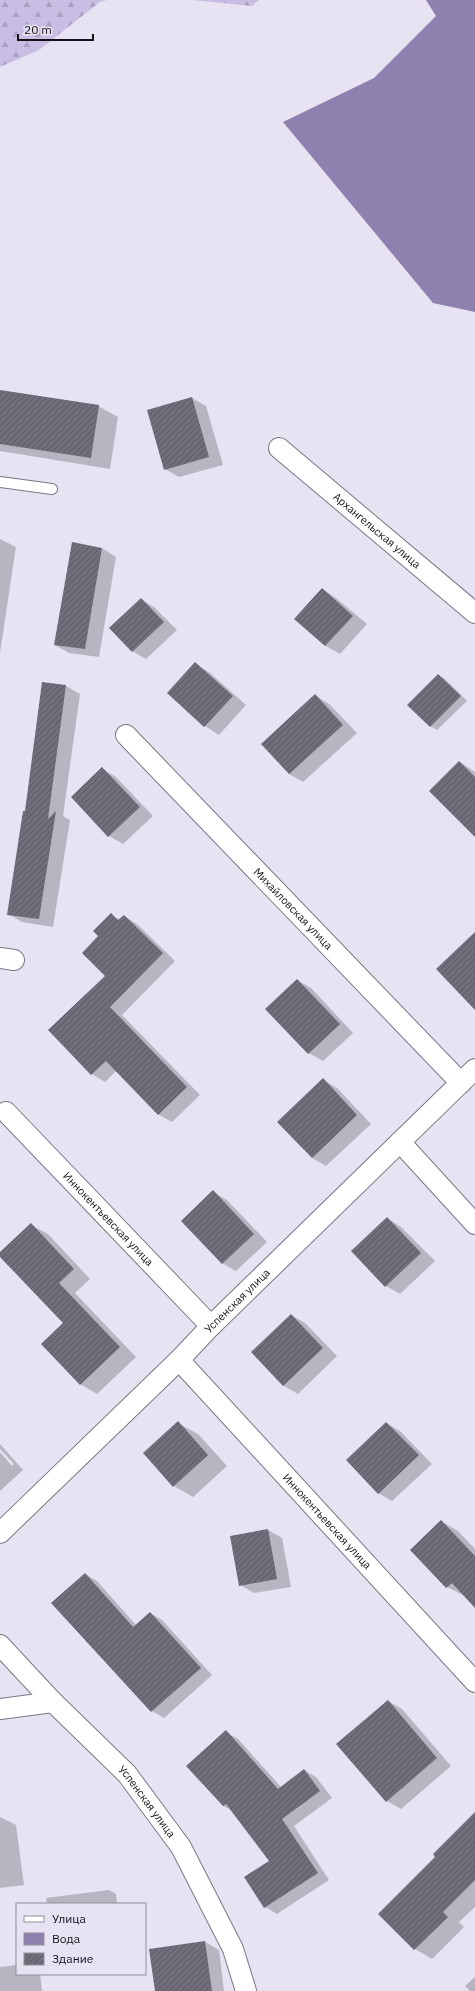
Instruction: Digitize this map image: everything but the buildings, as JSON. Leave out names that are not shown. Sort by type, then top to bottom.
[{"type":"street","name":"Архангельская улица","points":[[279,448],[475,613]]},
{"type":"street","name":"Михайловская улица","points":[[126,735],[461,1083]]},
{"type":"street","name":"Успенская улица","points":[[0,1532],[179,1360],[211,1326],[475,1069]]},
{"type":"street","name":"Иннокентьевская улица","points":[[6,1112],[211,1326]]},
{"type":"street","points":[[400,1142],[475,1224]]},
{"type":"street","name":"Иннокентьевская улица","points":[[179,1360],[475,1682]]},
{"type":"street","name":"Успенская улица","points":[[0,1645],[53,1702],[127,1774],[181,1847],[233,1949],[246,1991]]},
{"type":"street","points":[[0,1709],[53,1702]]},
{"type":"lane","points":[[0,482],[52,489]]},
{"type":"green space","points":[[0,0],[107,0],[100,2],[39,50],[0,67]]},
{"type":"green space","points":[[192,0],[259,0],[252,6]]},
{"type":"water","points":[[426,0],[475,0],[475,312],[433,303],[283,122],[374,78],[436,16]]}]
